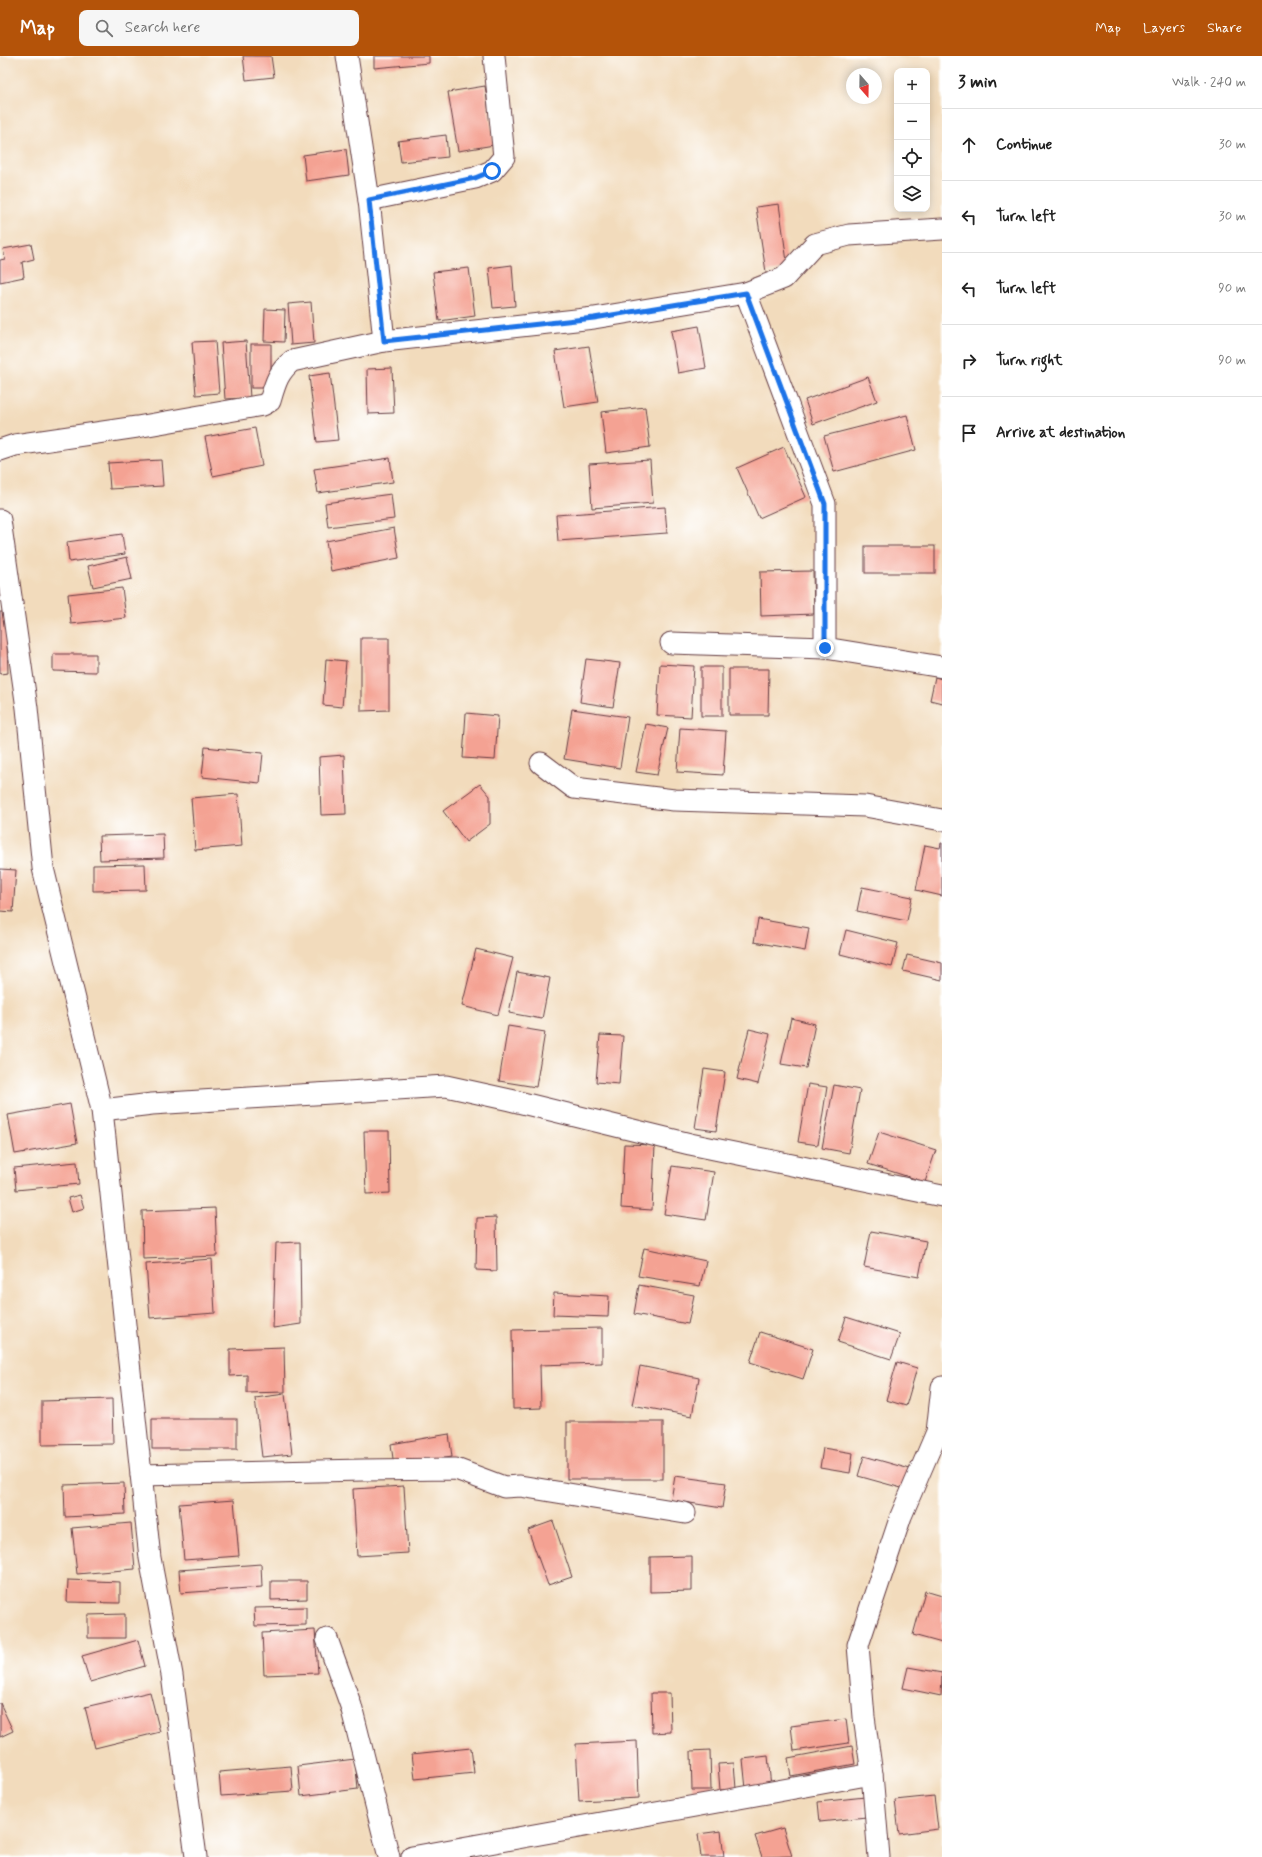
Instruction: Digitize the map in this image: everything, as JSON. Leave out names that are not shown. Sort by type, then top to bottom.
[{"type":"street","points":[[347,56],[369,200],[384,341]]},
{"type":"street","points":[[369,200],[475,178],[492,171],[504,157],[494,56]]},
{"type":"street","points":[[0,450],[15,445],[137,427],[262,404],[270,401],[277,377],[284,367],[292,361],[384,341],[594,318],[746,293],[784,278],[815,244],[849,235],[942,229]]},
{"type":"street","points":[[746,293],[825,504],[825,648]]},
{"type":"street","points":[[0,520],[27,708],[43,868],[102,1110],[150,1558],[172,1675],[196,1857]]},
{"type":"street","points":[[671,643],[825,648],[942,667]]},
{"type":"street","points":[[540,763],[574,788],[674,800],[865,806],[942,820]]},
{"type":"street","points":[[102,1110],[152,1104],[446,1086],[690,1144],[942,1196]]},
{"type":"street","points":[[879,1857],[858,1644],[902,1516],[937,1432],[942,1387]]},
{"type":"street","points":[[140,1475],[456,1469],[504,1487],[520,1486],[685,1513]]},
{"type":"street","points":[[327,1639],[351,1706],[389,1857]]},
{"type":"street","points":[[412,1857],[872,1774]]},
{"type":"building","points":[[243,56],[271,56],[274,77],[246,80]]},
{"type":"building","points":[[374,56],[429,56],[429,63],[374,68]]},
{"type":"building","points":[[485,86],[494,145],[458,151],[448,92]]},
{"type":"building","points":[[446,135],[448,157],[401,162],[398,141]]},
{"type":"building","points":[[346,149],[349,175],[306,181],[303,155]]},
{"type":"building","points":[[779,204],[788,269],[766,272],[756,207]]},
{"type":"building","points":[[31,244],[34,259],[22,262],[24,277],[0,282],[0,260],[5,259],[3,249]]},
{"type":"building","points":[[512,265],[515,306],[493,308],[489,268]]},
{"type":"building","points":[[469,268],[475,316],[439,321],[433,272]]},
{"type":"building","points":[[311,302],[314,343],[291,345],[288,304]]},
{"type":"building","points":[[265,309],[285,310],[284,342],[264,341]]},
{"type":"building","points":[[699,326],[706,368],[678,373],[671,331]]},
{"type":"building","points":[[215,341],[219,393],[196,395],[192,342]]},
{"type":"building","points":[[246,341],[250,398],[225,399],[221,343]]},
{"type":"building","points":[[251,344],[271,344],[271,388],[251,388]]},
{"type":"building","points":[[589,346],[598,402],[564,407],[555,351]]},
{"type":"building","points":[[392,368],[394,413],[368,414],[367,369]]},
{"type":"building","points":[[330,373],[338,440],[317,442],[309,376]]},
{"type":"building","points":[[868,377],[877,401],[813,424],[805,400]]},
{"type":"building","points":[[645,407],[650,447],[606,453],[601,412]]},
{"type":"building","points":[[907,415],[916,450],[834,472],[824,436]]},
{"type":"building","points":[[255,428],[262,466],[213,476],[205,437]]},
{"type":"building","points":[[784,447],[806,497],[759,518],[737,468]]},
{"type":"building","points":[[390,458],[393,482],[318,493],[314,469]]},
{"type":"building","points":[[161,460],[163,486],[110,489],[108,463]]},
{"type":"building","points":[[650,460],[653,503],[592,508],[589,464]]},
{"type":"building","points":[[391,494],[394,519],[328,527],[325,503]]},
{"type":"building","points":[[665,507],[667,533],[558,541],[556,515]]},
{"type":"building","points":[[394,528],[399,558],[331,571],[326,541]]},
{"type":"building","points":[[122,534],[125,554],[69,562],[67,542]]},
{"type":"building","points":[[865,546],[935,546],[935,573],[865,573]]},
{"type":"building","points":[[127,557],[132,579],[93,587],[88,566]]},
{"type":"building","points":[[813,571],[814,614],[761,616],[760,572]]},
{"type":"building","points":[[122,588],[126,618],[71,624],[68,594]]},
{"type":"building","points":[[0,612],[6,612],[8,673],[0,674]]},
{"type":"building","points":[[361,638],[389,638],[389,710],[361,711]]},
{"type":"building","points":[[53,654],[96,654],[96,672],[53,671]]},
{"type":"building","points":[[326,659],[346,661],[342,707],[323,705]]},
{"type":"building","points":[[586,659],[620,663],[613,707],[580,702]]},
{"type":"building","points":[[660,664],[694,666],[691,717],[657,715]]},
{"type":"building","points":[[701,667],[722,667],[722,716],[701,716]]},
{"type":"building","points":[[729,669],[769,669],[768,715],[729,715]]},
{"type":"building","points":[[935,677],[942,679],[942,703],[930,700]]},
{"type":"building","points":[[572,709],[628,717],[620,768],[564,759]]},
{"type":"building","points":[[466,713],[498,716],[495,760],[463,758]]},
{"type":"building","points":[[646,724],[668,728],[657,775],[636,772]]},
{"type":"building","points":[[680,728],[726,731],[723,775],[677,772]]},
{"type":"building","points":[[205,747],[263,753],[260,783],[202,777]]},
{"type":"building","points":[[344,755],[346,814],[321,815],[319,757]]},
{"type":"building","points":[[480,784],[490,796],[490,824],[466,842],[443,811]]},
{"type":"building","points":[[238,794],[242,846],[195,850],[191,798]]},
{"type":"building","points":[[163,834],[164,858],[100,860],[99,836]]},
{"type":"building","points":[[941,843],[942,896],[916,890],[925,845],[940,848]]},
{"type":"building","points":[[145,864],[146,890],[93,891],[93,865]]},
{"type":"building","points":[[0,869],[16,870],[13,912],[0,911]]},
{"type":"building","points":[[862,887],[912,897],[907,921],[857,911]]},
{"type":"building","points":[[758,919],[809,928],[805,951],[754,942]]},
{"type":"building","points":[[846,930],[898,943],[892,967],[840,954]]},
{"type":"building","points":[[476,949],[513,958],[498,1015],[462,1006]]},
{"type":"building","points":[[907,955],[942,963],[942,980],[903,971]]},
{"type":"building","points":[[517,972],[550,978],[542,1019],[509,1013]]},
{"type":"building","points":[[791,1018],[815,1024],[806,1068],[781,1064]]},
{"type":"building","points":[[508,1026],[545,1032],[536,1087],[499,1081]]},
{"type":"building","points":[[749,1029],[770,1034],[758,1084],[737,1079]]},
{"type":"building","points":[[600,1035],[623,1036],[619,1084],[596,1082]]},
{"type":"building","points":[[704,1069],[725,1072],[716,1131],[695,1128]]},
{"type":"building","points":[[808,1084],[827,1087],[818,1145],[798,1142]]},
{"type":"building","points":[[834,1085],[860,1090],[849,1153],[822,1148]]},
{"type":"building","points":[[70,1104],[77,1143],[15,1154],[8,1115]]},
{"type":"building","points":[[364,1131],[389,1131],[390,1193],[366,1194]]},
{"type":"building","points":[[879,1132],[936,1150],[925,1182],[868,1164]]},
{"type":"building","points":[[624,1144],[655,1145],[652,1210],[621,1208]]},
{"type":"building","points":[[77,1162],[79,1184],[16,1190],[14,1168]]},
{"type":"building","points":[[672,1166],[714,1172],[706,1220],[664,1214]]},
{"type":"building","points":[[80,1195],[84,1208],[72,1212],[68,1198]]},
{"type":"building","points":[[215,1208],[217,1256],[143,1259],[142,1211]]},
{"type":"building","points":[[496,1217],[497,1271],[476,1270],[477,1218]]},
{"type":"building","points":[[871,1231],[926,1241],[919,1277],[864,1267]]},
{"type":"building","points":[[300,1242],[301,1324],[273,1328],[276,1243]]},
{"type":"building","points":[[644,1248],[706,1261],[700,1286],[638,1276]]},
{"type":"building","points":[[212,1259],[215,1313],[150,1318],[146,1264]]},
{"type":"building","points":[[639,1285],[694,1295],[688,1324],[634,1314]]},
{"type":"building","points":[[554,1293],[609,1296],[608,1317],[553,1315]]},
{"type":"building","points":[[846,1317],[900,1334],[891,1359],[838,1342]]},
{"type":"building","points":[[602,1328],[602,1363],[540,1365],[541,1408],[513,1409],[512,1330]]},
{"type":"building","points":[[760,1332],[813,1349],[803,1379],[750,1362]]},
{"type":"building","points":[[284,1347],[285,1392],[247,1393],[247,1375],[230,1376],[230,1349]]},
{"type":"building","points":[[897,1362],[917,1368],[906,1406],[886,1400]]},
{"type":"building","points":[[640,1366],[699,1378],[692,1416],[632,1405]]},
{"type":"building","points":[[285,1394],[292,1454],[262,1457],[255,1398]]},
{"type":"building","points":[[112,1399],[113,1444],[42,1445],[42,1401]]},
{"type":"building","points":[[152,1419],[237,1419],[237,1449],[152,1449]]},
{"type":"building","points":[[567,1422],[663,1422],[663,1479],[567,1479]]},
{"type":"building","points":[[449,1434],[452,1457],[394,1466],[391,1444]]},
{"type":"building","points":[[823,1448],[853,1453],[850,1473],[820,1468]]},
{"type":"building","points":[[864,1456],[910,1469],[905,1489],[858,1476]]},
{"type":"building","points":[[675,1476],[726,1483],[722,1508],[671,1500]]},
{"type":"building","points":[[124,1483],[125,1514],[65,1517],[64,1485]]},
{"type":"building","points":[[404,1486],[408,1553],[357,1556],[353,1489]]},
{"type":"building","points":[[234,1500],[239,1556],[184,1560],[179,1504]]},
{"type":"building","points":[[553,1521],[572,1577],[548,1585],[528,1530]]},
{"type":"building","points":[[131,1523],[135,1569],[77,1574],[72,1528]]},
{"type":"building","points":[[692,1556],[692,1591],[650,1592],[650,1557]]},
{"type":"building","points":[[261,1564],[262,1587],[181,1593],[179,1570]]},
{"type":"building","points":[[68,1580],[120,1582],[120,1603],[67,1602]]},
{"type":"building","points":[[271,1581],[307,1581],[307,1599],[271,1600]]},
{"type":"building","points":[[925,1591],[942,1596],[942,1643],[913,1635]]},
{"type":"building","points":[[306,1607],[306,1625],[255,1626],[254,1608]]},
{"type":"building","points":[[125,1614],[125,1638],[88,1638],[88,1615]]},
{"type":"building","points":[[315,1630],[318,1673],[264,1675],[262,1633]]},
{"type":"building","points":[[138,1640],[145,1666],[90,1682],[82,1656]]},
{"type":"building","points":[[908,1667],[942,1673],[941,1696],[903,1688]]},
{"type":"building","points":[[150,1692],[160,1732],[95,1748],[85,1707]]},
{"type":"building","points":[[651,1693],[670,1693],[671,1732],[652,1733]]},
{"type":"building","points":[[0,1703],[13,1731],[0,1737]]},
{"type":"building","points":[[846,1719],[849,1743],[794,1751],[791,1726]]},
{"type":"building","points":[[637,1741],[639,1798],[579,1801],[576,1744]]},
{"type":"building","points":[[852,1746],[855,1764],[791,1776],[788,1758]]},
{"type":"building","points":[[471,1748],[474,1773],[415,1779],[412,1754]]},
{"type":"building","points":[[710,1750],[711,1790],[692,1790],[691,1751]]},
{"type":"building","points":[[768,1756],[771,1787],[746,1789],[743,1759]]},
{"type":"building","points":[[355,1759],[358,1789],[301,1796],[298,1766]]},
{"type":"building","points":[[734,1763],[736,1789],[720,1790],[718,1764]]},
{"type":"building","points":[[291,1766],[293,1791],[221,1796],[219,1772]]},
{"type":"building","points":[[934,1796],[938,1829],[899,1834],[895,1800]]},
{"type":"building","points":[[865,1797],[866,1817],[820,1822],[818,1802]]},
{"type":"building","points":[[783,1828],[792,1856],[762,1857],[755,1836]]},
{"type":"building","points":[[721,1831],[724,1857],[701,1857],[698,1834]]},
{"type":"route","points":[[492,171],[475,178],[369,200],[378,269],[384,341],[594,318],[746,293],[825,504],[825,648]]}]
